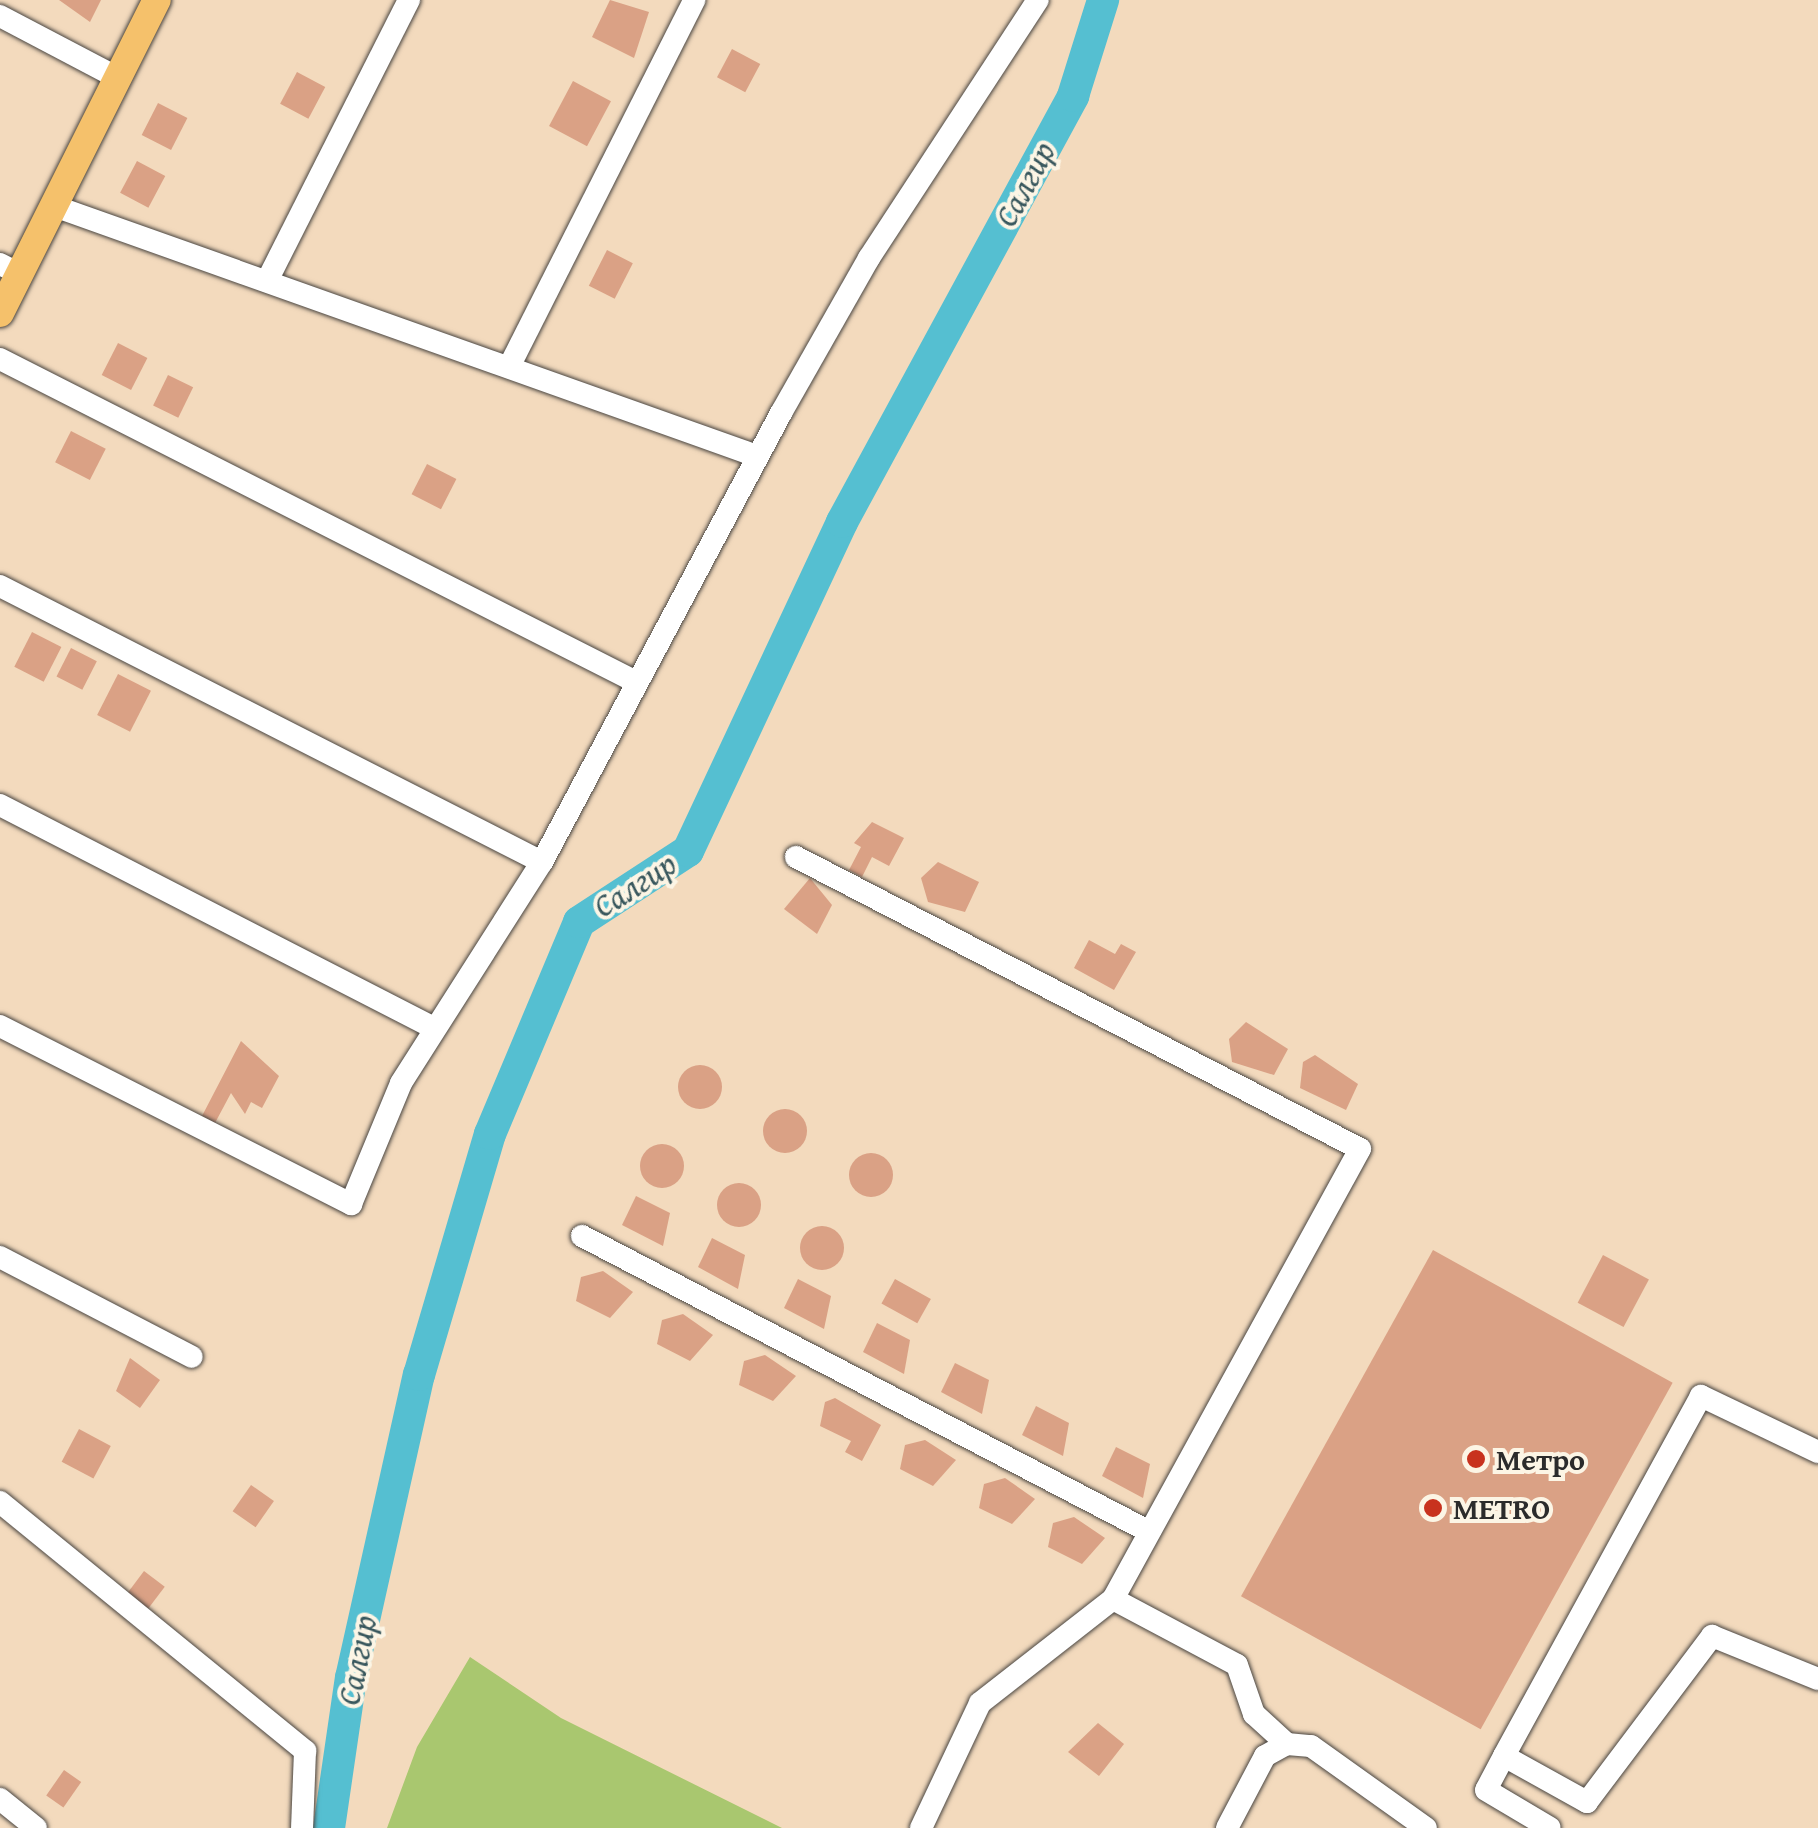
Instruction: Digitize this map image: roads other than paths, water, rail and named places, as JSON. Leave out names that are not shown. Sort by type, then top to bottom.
[{"type":"main road","points":[[0,313],[10,269],[54,206],[158,0]]},
{"type":"street","points":[[267,281],[409,0]]},
{"type":"street","points":[[508,367],[694,0]]},
{"type":"street","points":[[0,1026],[351,1204],[401,1083],[542,862],[757,456],[869,258],[1038,0]]},
{"type":"street","points":[[0,16],[118,78]]},
{"type":"street","points":[[54,206],[757,456]]},
{"type":"street","points":[[0,360],[636,682]]},
{"type":"street","points":[[0,586],[542,862]]},
{"type":"street","points":[[0,805],[435,1029]]},
{"type":"street","points":[[796,857],[1360,1149],[1113,1599],[980,1703],[922,1828]]},
{"type":"street","points":[[582,1236],[1150,1532]]},
{"type":"street","points":[[0,1257],[192,1357]]},
{"type":"street","points":[[1550,1828],[1486,1790],[1701,1396],[1818,1452]]},
{"type":"street","points":[[0,1502],[305,1750],[302,1828]]},
{"type":"street","points":[[1113,1599],[1237,1665],[1254,1714],[1287,1744]]},
{"type":"street","points":[[1504,1756],[1587,1802],[1712,1636],[1818,1679]]},
{"type":"street","points":[[1227,1828],[1265,1756],[1287,1744],[1311,1746],[1426,1828]]},
{"type":"street","points":[[0,1799],[36,1828]]},
{"type":"waterway","name":"Салгир","points":[[329,1828],[351,1678],[419,1375],[490,1134],[579,922],[688,851],[842,522],[1073,96],[1103,0]]},
{"type":"place","name":"Метро","points":[[1476,1459]]},
{"type":"place","name":"METRO","points":[[1433,1508]]}]
